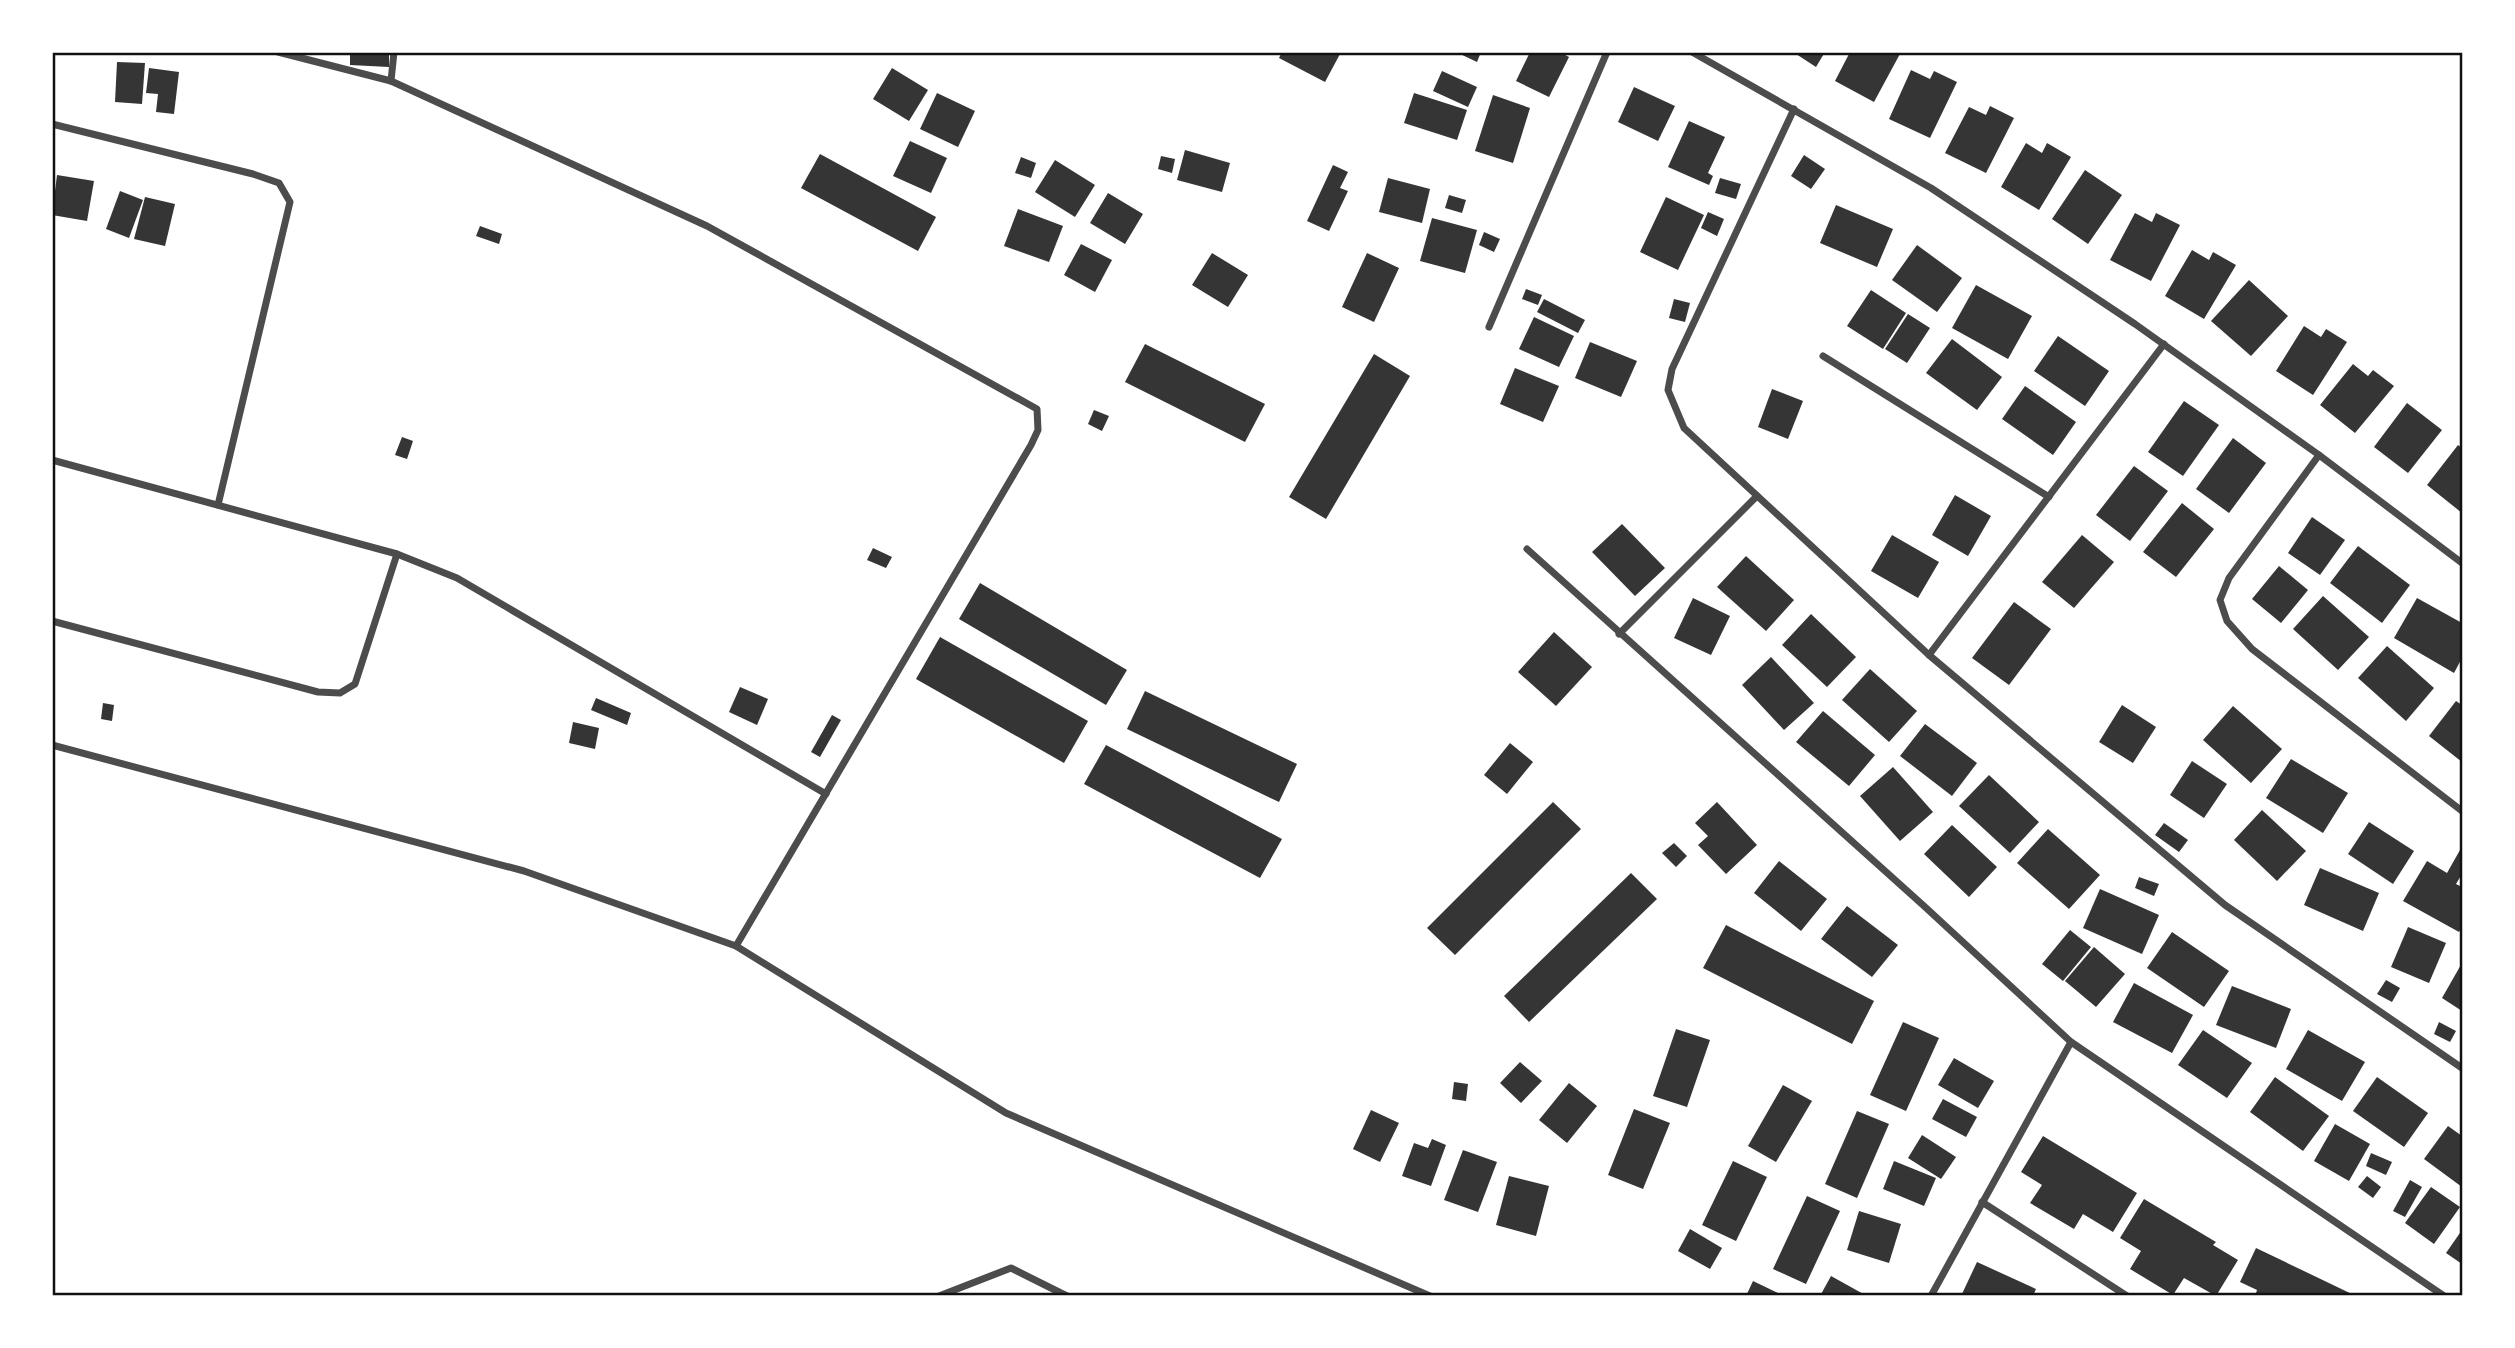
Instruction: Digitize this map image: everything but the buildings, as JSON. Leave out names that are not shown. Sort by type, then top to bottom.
[{"type":"street","points":[[278,52],[391,81],[707,226],[1037,409],[1038,430],[1031,445],[736,946]]},
{"type":"street","points":[[391,81],[394,52]]},
{"type":"street","points":[[1489,327],[1607,52]]},
{"type":"street","points":[[1692,52],[1931,188],[2164,344],[2319,455],[2462,563]]},
{"type":"street","points":[[1794,109],[1672,369],[1668,390],[1684,428],[1929,655],[2225,905],[2462,1068]]},
{"type":"street","points":[[52,124],[253,174],[279,183],[289,202],[218,505]]},
{"type":"street","points":[[1929,655],[2164,344]]},
{"type":"street","points":[[1823,356],[2049,497]]},
{"type":"street","points":[[2319,455],[2230,578],[2220,600],[2227,621],[2252,649],[2462,811]]},
{"type":"street","points":[[52,460],[397,554],[457,578],[826,794]]},
{"type":"street","points":[[1619,634],[1757,496]]},
{"type":"street","points":[[1527,549],[2071,1042],[2444,1296]]},
{"type":"street","points":[[52,621],[318,692],[340,693],[355,684],[397,554]]},
{"type":"street","points":[[52,745],[524,871],[736,946],[1006,1113],[1430,1296]]},
{"type":"street","points":[[1931,1296],[2071,1042]]},
{"type":"street","points":[[1982,1202],[2127,1296]]},
{"type":"street","points":[[939,1296],[1011,1268],[1067,1296]]}]
